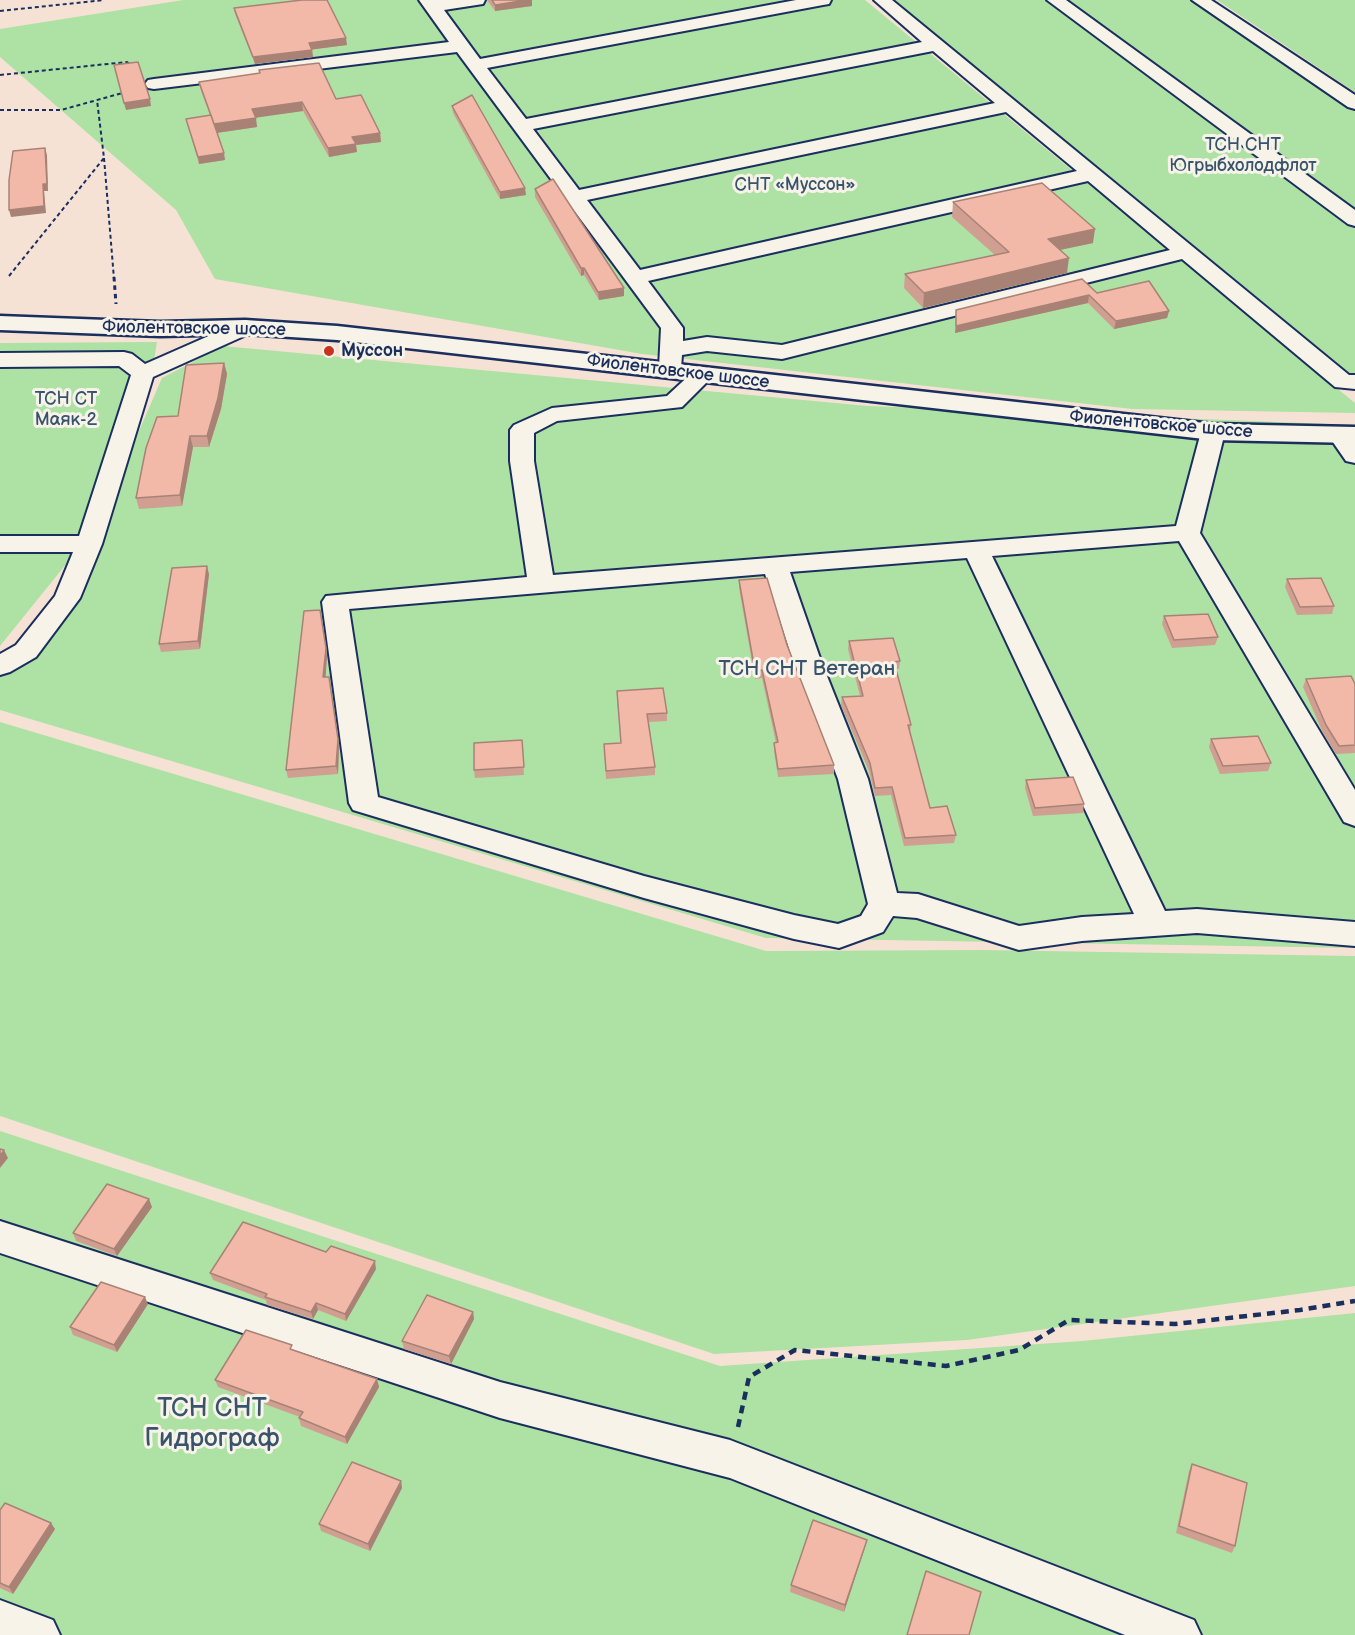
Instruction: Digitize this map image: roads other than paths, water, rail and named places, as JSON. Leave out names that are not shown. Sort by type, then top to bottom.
[{"type":"main road","name":"Фиолентовское шоссе","points":[[0,323],[160,329],[245,327],[670,360],[703,375],[1213,432],[1348,435]]},
{"type":"lane","points":[[430,4],[477,0]]},
{"type":"lane","points":[[474,65],[823,0]]},
{"type":"lane","points":[[882,0],[1343,382],[1355,382]]},
{"type":"lane","points":[[1054,0],[1355,220]]},
{"type":"lane","points":[[1200,0],[1355,103]]},
{"type":"lane","points":[[430,4],[672,328],[670,360],[707,344],[782,352],[1186,252]]},
{"type":"lane","points":[[520,126],[936,45]]},
{"type":"lane","points":[[154,84],[460,46]]},
{"type":"lane","points":[[573,197],[1009,106]]},
{"type":"lane","points":[[635,278],[1092,174]]},
{"type":"lane","points":[[0,666],[26,651],[67,598],[89,544],[143,374],[245,327]]},
{"type":"lane","points":[[0,360],[124,360],[143,374]]},
{"type":"lane","points":[[541,584],[522,461],[522,430],[552,415],[674,402],[703,375]]},
{"type":"lane","points":[[1213,432],[1187,533],[1355,816]]},
{"type":"lane","points":[[1348,435],[1355,456]]},
{"type":"lane","points":[[776,566],[807,662],[853,779],[885,904],[872,924],[839,936],[794,927],[644,887],[364,803],[335,602],[541,584],[1187,533]]},
{"type":"lane","points":[[0,544],[89,544]]},
{"type":"lane","points":[[976,550],[1155,924]]},
{"type":"lane","points":[[885,904],[918,906],[1019,938],[1082,928],[1197,921],[1355,934]]},
{"type":"lane","points":[[0,1238],[500,1400],[730,1460],[1179,1635]]},
{"type":"lane","points":[[0,1621],[38,1635]]},
{"type":"place","name":"Муссон","points":[[329,351]]},
{"type":"park label","name":"ТСН СНТ Югрыбхолодфлот","points":[[1243,155]]},
{"type":"park label","name":"СНТ «Муссон»","points":[[795,185]]},
{"type":"park label","name":"ТСН СТ Маяк-2","points":[[66,409]]},
{"type":"park label","name":"ТСН СНТ Ветеран","points":[[807,670]]},
{"type":"park label","name":"ТСН СНТ Гидрограф","points":[[212,1424]]}]
